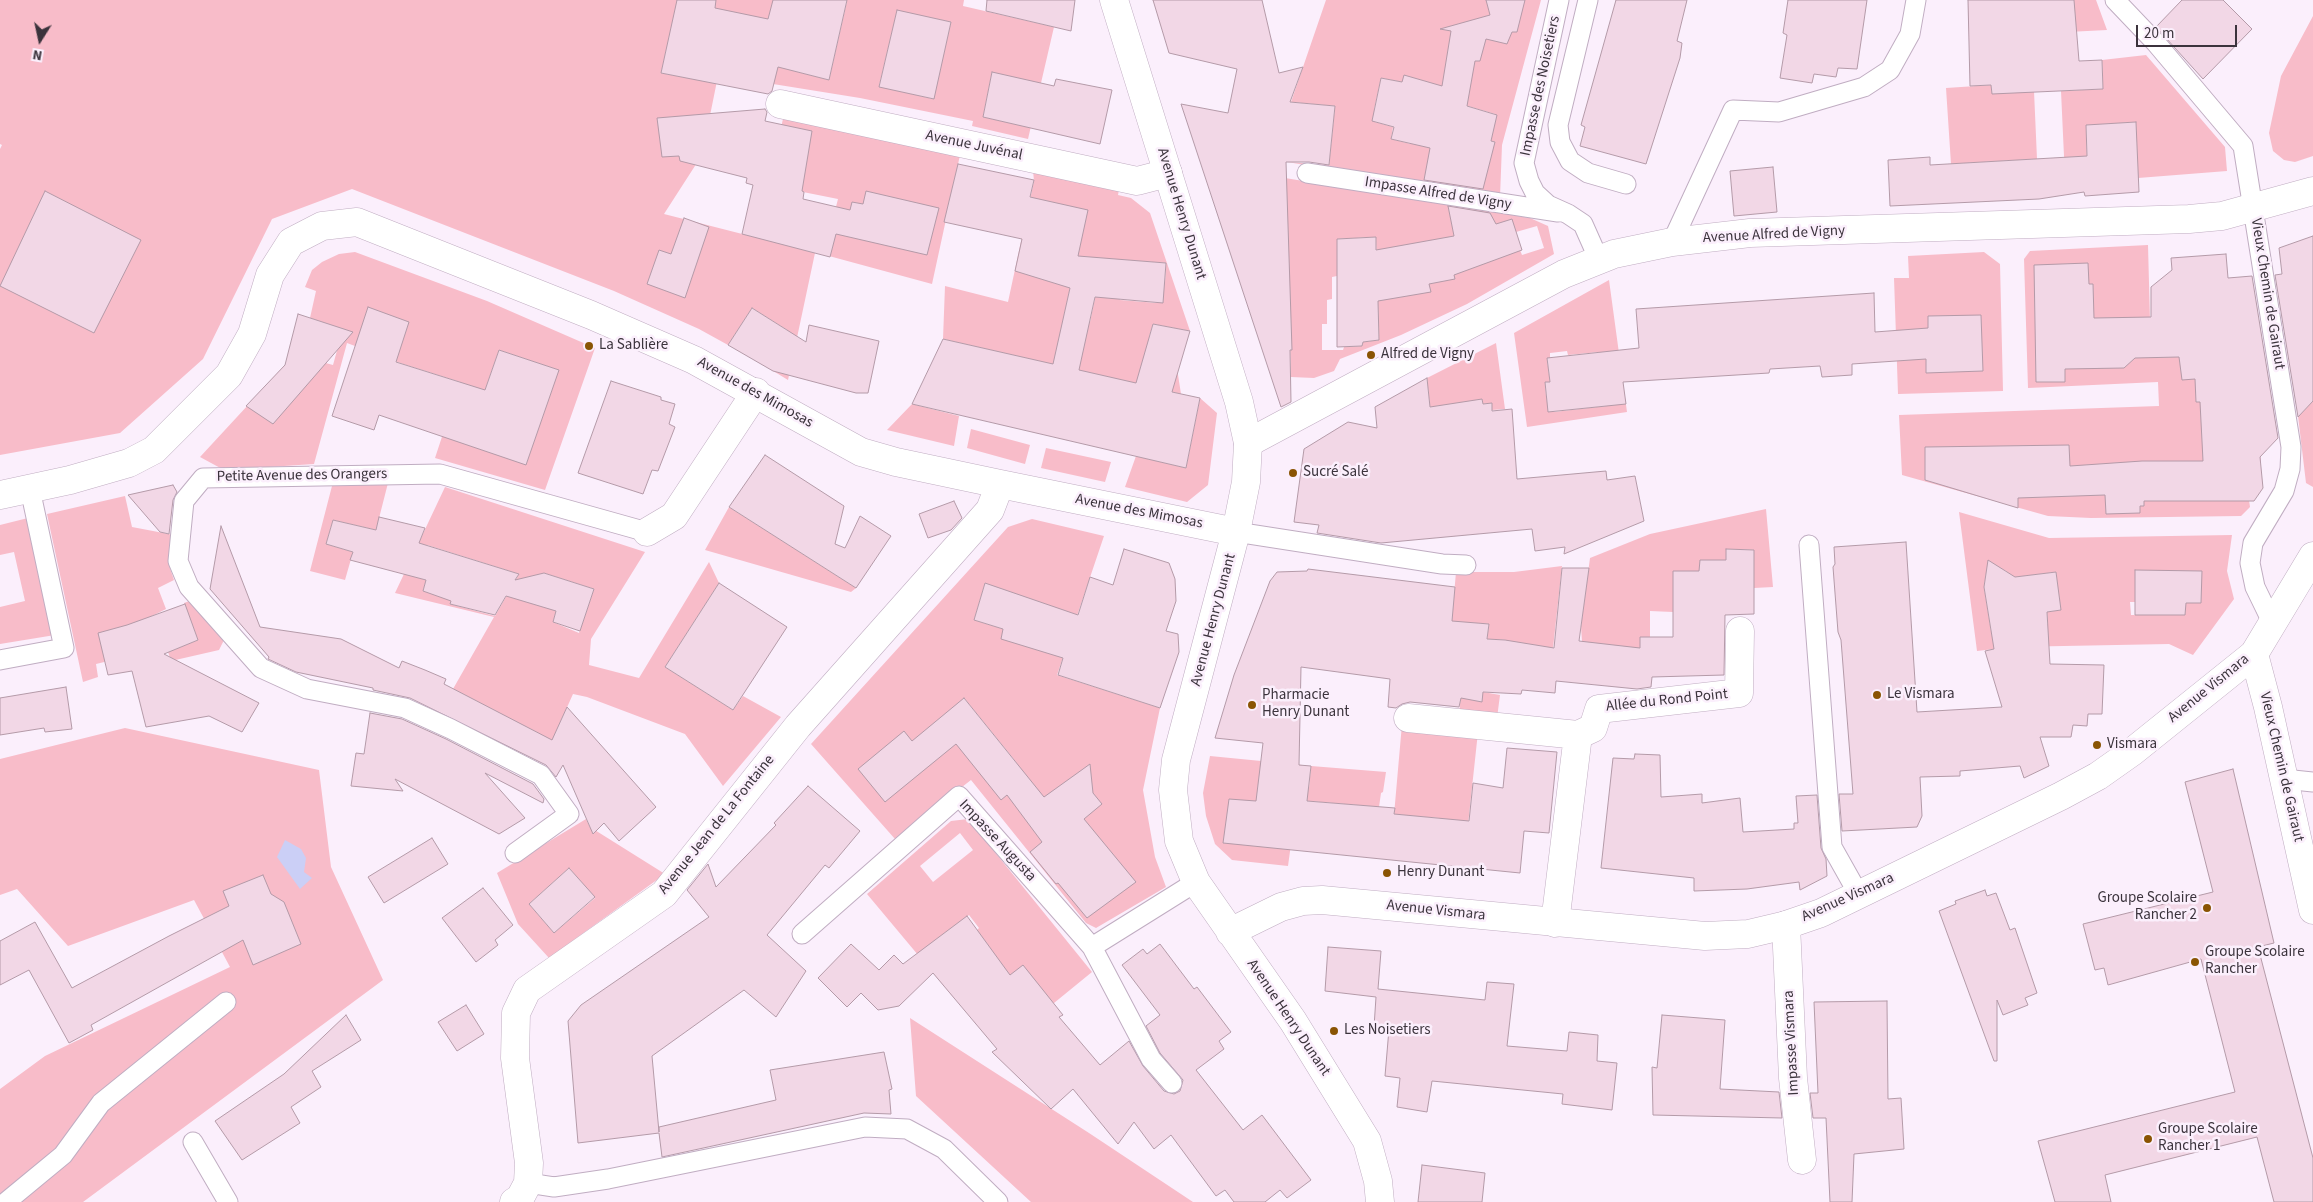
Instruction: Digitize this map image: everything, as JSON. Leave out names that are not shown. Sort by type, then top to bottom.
[{"type":"street","name":"Avenue Henry Dunant","points":[[1114,0],[1240,402],[1248,443],[1246,482],[1236,532],[1176,760],[1173,790],[1175,815],[1182,849],[1196,882],[1309,1046],[1367,1141],[1378,1181],[1380,1202]]},
{"type":"street","name":"Avenue Juvénal","points":[[780,104],[1137,180],[1168,173]]},
{"type":"street","name":"Avenue Alfred de Vigny","points":[[1248,443],[1564,274],[1614,254],[1672,242],[1750,233],[2189,219],[2222,216],[2313,191]]},
{"type":"street","name":"Avenue des Mimosas","points":[[30,488],[129,463],[154,450],[229,375],[252,334],[270,275],[290,242],[322,226],[357,222],[591,315],[694,360],[756,392],[861,452],[896,462],[1236,532]]},
{"type":"street","name":"Petite Avenue des Orangers","points":[[647,532],[674,516],[756,392]]},
{"type":"street","name":"Avenue Jean de La Fontaine","points":[[521,1192],[529,1163],[515,1058],[516,1013],[526,990],[664,894],[798,726],[990,510],[1000,484]]},
{"type":"street","points":[[0,495],[30,488]]},
{"type":"street","name":"Avenue Vismara","points":[[1230,932],[1281,907],[1303,901],[1322,900],[1705,936],[1748,934],[1786,925],[1821,913],[2098,776],[2132,752],[2211,686],[2254,654],[2272,622],[2305,586],[2313,556]]},
{"type":"street","name":"Allée du Rond Point","points":[[1578,735],[1593,728],[1599,709],[1739,694],[1740,631]]},
{"type":"street","name":"Vieux Chemin de Gairaut","points":[[2254,654],[2313,910]]},
{"type":"street","points":[[1408,718],[1578,735],[1555,923]]},
{"type":"street","name":"Impasse Vismara","points":[[1786,925],[1793,1078],[1802,1160]]},
{"type":"lane","name":"Impasse des Noisetiers","points":[[1558,0],[1524,163],[1529,181],[1535,193],[1548,205],[1568,214],[1583,224],[1599,260]]},
{"type":"lane","points":[[1588,0],[1558,125],[1560,142],[1570,160],[1588,173],[1626,184]]},
{"type":"lane","points":[[1672,242],[1733,110],[1779,112],[1864,87],[1890,70],[1910,34],[1916,0]]},
{"type":"lane","name":"Vieux Chemin de Gairaut","points":[[2115,0],[2156,43],[2244,146],[2291,447],[2290,470],[2284,491],[2253,543],[2250,563],[2255,586],[2272,622]]},
{"type":"lane","name":"Impasse Alfred de Vigny","points":[[1307,174],[1568,214]]},
{"type":"lane","name":"Petite Avenue des Orangers","points":[[515,853],[569,814],[541,775],[405,708],[307,689],[261,668],[189,587],[178,561],[184,502],[203,478],[440,474],[647,532]]},
{"type":"lane","points":[[0,660],[64,648],[30,488]]},
{"type":"lane","points":[[1236,532],[1442,564],[1466,565]]},
{"type":"lane","points":[[1810,545],[1832,847],[1859,895]]},
{"type":"lane","points":[[2284,779],[2313,782]]},
{"type":"lane","name":"Impasse Augusta","points":[[802,934],[959,796],[1092,947]]},
{"type":"lane","points":[[1172,1084],[1151,1059],[1092,947],[1196,882]]},
{"type":"lane","points":[[6,1202],[63,1155],[101,1103],[226,1002]]},
{"type":"lane","points":[[521,1192],[608,1179],[866,1127],[907,1129],[944,1149],[998,1202]]},
{"type":"lane","points":[[193,1142],[228,1202]]},
{"type":"shaded area","points":[[0,0],[685,0],[715,5],[716,0],[812,0],[795,71],[829,80],[847,1],[842,0],[964,0],[963,6],[1054,27],[1028,139],[972,126],[973,121],[860,98],[773,84],[719,71],[702,155],[664,214],[754,237],[784,115],[960,155],[932,284],[829,256],[833,246],[786,245],[815,253],[788,380],[765,366],[787,330],[752,308],[728,345],[699,329],[614,291],[352,189],[272,219],[203,359],[120,433],[0,455],[0,149],[2,145],[0,144]],"holes":[[[897,11],[951,22],[933,99],[879,86]],[[671,29],[693,79],[661,73]],[[992,72],[1019,125],[983,117]],[[773,186],[838,199],[828,238]]]},
{"type":"shaded area","points":[[1326,0],[1541,0],[1502,145],[1500,197],[1287,162],[1329,165],[1335,106],[1291,102]],"holes":[[[1381,78],[1402,82],[1415,126],[1411,144],[1391,139],[1393,127],[1375,122],[1378,111],[1374,110]],[[1461,104],[1495,114],[1491,141],[1495,142],[1438,165]]]},
{"type":"shaded area","points":[[1968,0],[2096,0],[2107,30],[1969,37]]},
{"type":"shaded area","points":[[2313,16],[2313,156],[2295,162],[2284,160],[2273,151],[2269,133],[2281,76]]},
{"type":"shaded area","points":[[2146,55],[2225,147],[2227,171],[2138,178],[2135,122],[2086,126],[2087,158],[2065,178],[2061,91],[2103,89],[2102,60]]},
{"type":"shaded area","points":[[1991,85],[1992,93],[2034,91],[2037,159],[1951,164],[1946,88]]},
{"type":"shaded area","points":[[1033,170],[1119,190],[1118,195],[1131,198],[1150,213],[1190,331],[1153,324],[1149,337],[1173,343],[1181,394],[943,339],[945,286],[1008,302],[1034,181]],"holes":[[[1123,260],[1166,263],[1165,283],[1160,284],[1157,303],[1120,300]],[[1070,288],[1096,293],[1090,322],[1064,316]]]},
{"type":"shaded area","points":[[1285,178],[1530,218],[1548,226],[1554,254],[1467,304],[1401,335],[1340,359],[1334,371],[1314,378],[1291,377]],"holes":[[[1496,224],[1516,232],[1537,226],[1544,248],[1522,255],[1520,250],[1476,225]],[[1376,237],[1379,340],[1363,342],[1362,346],[1344,347],[1343,350],[1322,350],[1322,324],[1327,324],[1327,300],[1332,299],[1332,277],[1337,276],[1337,239]]]},
{"type":"shaded area","points":[[2148,245],[2150,321],[2244,317],[2261,462],[2244,465],[2250,507],[2241,516],[2091,518],[2048,516],[1902,475],[1899,415],[2159,406],[2158,382],[2028,388],[2024,259],[2030,251]]},
{"type":"shaded area","points":[[355,252],[487,301],[595,348],[545,490],[435,458],[460,382],[403,364],[347,343],[314,464],[224,470],[200,457],[285,365],[297,368],[300,356],[333,365],[343,329],[310,318],[316,291],[305,287],[312,270],[322,262],[339,254]],"holes":[[[499,350],[558,370],[526,464],[466,444]]]},
{"type":"shaded area","points":[[1984,252],[2000,264],[2003,391],[1898,394],[1894,278],[1909,278],[1908,256]]},
{"type":"shaded area","points":[[1609,280],[1627,412],[1527,427],[1514,333]],"holes":[[[1567,351],[1568,355],[1599,352],[1605,406],[1554,412],[1552,396],[1546,396],[1545,382],[1550,382],[1547,359],[1550,358],[1550,353]]]},
{"type":"shaded area","points":[[1496,343],[1505,409],[1492,410],[1492,403],[1483,404],[1482,400],[1433,437],[1427,378]]},
{"type":"shaded area","points":[[1200,398],[1217,413],[1208,485],[1187,502],[1125,487],[1136,456],[1186,468]]},
{"type":"shaded area","points":[[2313,401],[2313,487],[2306,483],[2298,416]]},
{"type":"shaded area","points":[[912,404],[959,416],[954,446],[887,430]]},
{"type":"shaded area","points":[[971,429],[1030,445],[1025,464],[967,448]]},
{"type":"shaded area","points":[[1046,448],[1111,462],[1105,482],[1041,468]]},
{"type":"shaded area","points":[[388,483],[376,530],[333,520],[326,544],[353,552],[345,580],[310,571],[332,486]]},
{"type":"shaded area","points":[[445,487],[645,552],[591,639],[589,665],[639,678],[709,562],[719,583],[665,667],[733,710],[743,696],[781,717],[723,786],[685,734],[587,697],[573,694],[560,723],[568,729],[542,764],[552,741],[453,689],[494,617],[395,593]],"holes":[[[427,545],[519,574],[495,616],[450,604],[452,598],[423,591],[426,580],[417,577]],[[544,573],[594,589],[579,633],[553,622],[556,611],[534,576]]]},
{"type":"shaded area","points":[[125,496],[132,527],[174,535],[170,568],[174,580],[158,588],[166,609],[152,616],[133,655],[96,664],[98,677],[83,682],[47,514]]},
{"type":"shaded area","points":[[729,507],[856,588],[851,592],[705,550]]},
{"type":"shaded area","points":[[1766,509],[1773,587],[1754,588],[1754,550],[1727,549],[1726,560],[1699,571],[1673,571],[1673,612],[1650,611],[1650,637],[1640,637],[1640,651],[1582,642],[1581,626],[1590,558],[1650,534]]},
{"type":"shaded area","points":[[1959,512],[2049,538],[2232,535],[2227,571],[2234,599],[2193,655],[2169,644],[2011,647],[1977,651]],"holes":[[[1996,567],[2006,571],[2010,578],[2056,572],[2060,610],[2047,612],[2048,624],[1991,631],[1984,587],[1986,574]],[[2130,602],[2135,602],[2185,615],[2131,615]]]},
{"type":"shaded area","points":[[28,518],[55,635],[0,644],[0,607],[25,601],[14,552],[0,555],[0,525]]},
{"type":"shaded area","points":[[1032,519],[1104,536],[1057,675],[1160,708],[1143,790],[1155,857],[1166,887],[1096,928],[1086,923],[971,780],[895,839],[811,744],[1008,527]],"holes":[[[985,583],[1022,645],[1003,629],[974,620]],[[964,698],[1016,762],[990,785]]]},
{"type":"shaded area","points":[[1562,566],[1553,648],[1506,643],[1506,640],[1487,639],[1489,624],[1469,623],[1483,692],[1500,695],[1497,718],[1459,715],[1461,693],[1446,687],[1456,572],[1514,572]]},
{"type":"shaded area","points":[[192,600],[224,640],[219,650],[171,661],[168,652],[198,640],[184,603]]},
{"type":"shaded area","points":[[1402,724],[1478,732],[1466,843],[1439,818],[1394,815]]},
{"type":"shaded area","points":[[125,728],[319,770],[331,867],[383,980],[83,1202],[0,1202],[0,1089],[45,1056],[230,967],[194,900],[68,946],[17,889],[0,895],[0,759]]},
{"type":"shaded area","points":[[1210,756],[1302,765],[1299,788],[1309,788],[1311,766],[1386,772],[1379,807],[1297,800],[1288,866],[1232,860],[1215,844],[1206,816],[1203,793]]},
{"type":"shaded area","points":[[586,819],[590,827],[665,874],[549,958],[518,924],[497,873]],"holes":[[[569,868],[595,898],[554,933],[529,904]]]},
{"type":"shaded area","points":[[968,819],[1092,972],[1005,1043],[954,998],[867,894],[951,821]],"holes":[[[960,833],[973,850],[933,882],[920,866]],[[969,915],[979,928],[977,930],[936,940]]]},
{"type":"shaded area","points":[[910,1018],[1193,1202],[1031,1202],[916,1096]]},
{"type":"water","points":[[285,840],[301,849],[306,858],[304,872],[312,878],[300,889],[277,857]]},
{"type":"building","points":[[677,0],[716,0],[715,8],[768,19],[773,0],[847,0],[829,80],[778,67],[772,91],[768,94],[661,73]]},
{"type":"building","points":[[987,0],[1075,0],[1071,31],[986,11]]},
{"type":"building","points":[[1153,0],[1262,0],[1279,73],[1303,67],[1290,102],[1335,106],[1329,165],[1309,162],[1286,162],[1292,350],[1290,350],[1291,402],[1281,407],[1181,104],[1228,113],[1237,69],[1169,53]]},
{"type":"building","points":[[1486,0],[1525,0],[1517,32],[1512,32],[1507,44],[1486,39],[1480,61],[1475,61],[1467,106],[1497,115],[1491,141],[1495,142],[1483,189],[1424,180],[1430,148],[1391,139],[1394,127],[1372,121],[1381,78],[1402,82],[1404,75],[1442,86],[1451,31],[1440,29],[1490,15]]},
{"type":"building","points":[[1616,0],[1687,0],[1677,41],[1682,43],[1680,58],[1646,164],[1580,146],[1585,127],[1581,125]]},
{"type":"building","points":[[1788,0],[1867,0],[1857,69],[1838,68],[1836,77],[1814,74],[1812,83],[1780,78],[1787,35],[1783,33]]},
{"type":"building","points":[[1968,0],[2074,0],[2079,61],[2102,60],[2103,89],[1992,94],[1991,85],[1970,86]]},
{"type":"building","points":[[2182,0],[2223,0],[2252,29],[2203,79],[2156,27]]},
{"type":"building","points":[[897,10],[951,22],[934,99],[879,87]]},
{"type":"building","points":[[992,72],[1054,86],[1056,79],[1112,90],[1100,144],[983,117]]},
{"type":"building","points":[[765,109],[767,112],[765,121],[812,131],[802,191],[804,192],[803,199],[850,210],[852,202],[863,204],[866,191],[939,208],[927,255],[836,234],[830,257],[742,234],[753,185],[746,183],[747,178],[680,161],[679,156],[662,157],[657,118]]},
{"type":"building","points":[[2136,122],[2139,192],[2085,196],[2084,192],[2039,199],[1890,206],[1888,160],[1930,157],[1930,165],[2087,156],[2086,125]]},
{"type":"building","points":[[958,164],[1034,180],[1030,197],[1088,210],[1078,256],[1166,263],[1163,303],[1095,297],[1079,370],[1136,383],[1153,324],[1190,331],[1172,392],[1200,398],[1186,468],[912,404],[943,339],[1053,364],[1070,288],[1015,271],[1022,239],[944,222]]},
{"type":"building","points":[[1773,167],[1777,212],[1734,216],[1730,171]]},
{"type":"building","points":[[45,191],[141,240],[94,333],[0,286]]},
{"type":"building","points":[[1448,206],[1490,213],[1496,224],[1512,219],[1522,250],[1454,275],[1455,279],[1429,284],[1431,292],[1378,301],[1379,340],[1363,342],[1362,346],[1337,347],[1337,239],[1376,237],[1376,250],[1454,236]]},
{"type":"building","points":[[684,218],[709,227],[685,298],[647,284],[659,250],[671,254]]},
{"type":"building","points":[[2313,236],[2313,401],[2298,417],[2275,275],[2282,274],[2279,248]]},
{"type":"building","points":[[2226,254],[2228,278],[2252,276],[2278,438],[2260,457],[2263,488],[2254,501],[2144,501],[2144,506],[2140,506],[2140,513],[2106,514],[2105,495],[2018,498],[2018,508],[1925,480],[1925,447],[2069,445],[2070,466],[2142,461],[2203,461],[2200,402],[2196,402],[2195,379],[2182,380],[2179,357],[2135,358],[2124,368],[2065,369],[2065,382],[2036,382],[2034,265],[2088,263],[2089,284],[2093,284],[2094,318],[2151,317],[2151,287],[2172,270],[2171,258]]},
{"type":"building","points":[[1874,293],[1875,332],[1928,328],[1928,316],[1981,315],[1983,371],[1926,373],[1926,359],[1852,364],[1852,375],[1822,377],[1820,366],[1770,369],[1769,373],[1623,382],[1626,404],[1548,412],[1545,382],[1550,382],[1547,358],[1639,348],[1636,309]]},
{"type":"building","points":[[368,307],[409,322],[396,362],[485,390],[499,350],[559,370],[526,465],[379,415],[374,430],[332,416]]},
{"type":"building","points":[[752,308],[806,342],[809,325],[879,341],[868,393],[856,393],[773,371],[728,345]]},
{"type":"building","points":[[298,314],[353,332],[273,424],[246,406],[285,365]]},
{"type":"building","points":[[1427,378],[1430,407],[1482,399],[1483,404],[1492,403],[1492,411],[1512,409],[1517,479],[1606,471],[1607,480],[1635,476],[1644,521],[1564,554],[1565,547],[1535,551],[1532,529],[1381,543],[1317,533],[1319,525],[1294,522],[1304,449],[1348,422],[1377,428],[1375,407]]},
{"type":"building","points":[[611,381],[661,397],[661,400],[675,404],[669,424],[675,427],[658,471],[652,470],[643,494],[578,473]]},
{"type":"building","points":[[765,455],[844,506],[835,544],[845,548],[860,516],[891,536],[856,588],[729,507]]},
{"type":"building","points":[[173,485],[177,492],[173,500],[169,534],[160,532],[128,495]]},
{"type":"building","points":[[954,501],[962,518],[951,530],[928,538],[919,514]]},
{"type":"building","points":[[379,517],[425,528],[419,543],[519,574],[515,580],[544,573],[594,589],[580,631],[553,622],[556,611],[506,596],[495,615],[450,604],[451,601],[423,591],[426,580],[350,560],[353,552],[326,544],[333,520],[376,530]]},
{"type":"building","points":[[221,526],[260,627],[341,639],[399,668],[402,661],[446,679],[444,684],[552,740],[567,707],[656,807],[619,841],[604,823],[593,834],[563,765],[556,777],[546,765],[410,698],[373,690],[373,688],[296,672],[268,659],[269,657],[210,589]]},
{"type":"building","points":[[1906,542],[1917,712],[2002,707],[1985,651],[1994,649],[1984,587],[1988,560],[2015,577],[2056,572],[2061,610],[2047,612],[2050,664],[2104,665],[2102,714],[2088,714],[2087,726],[2073,725],[2071,737],[2040,737],[2049,766],[2024,778],[2020,766],[1960,771],[1960,776],[1920,777],[1922,816],[1917,827],[1842,831],[1839,794],[1853,794],[1841,640],[1838,632],[1833,567],[1835,564],[1834,547]]},
{"type":"building","points":[[1124,549],[1169,563],[1175,579],[1176,601],[1166,631],[1178,634],[1179,652],[1160,708],[1058,675],[1063,658],[1001,639],[1003,629],[974,620],[985,583],[1078,615],[1090,577],[1113,585]]},
{"type":"building","points":[[1726,549],[1754,550],[1754,614],[1725,615],[1724,675],[1652,677],[1651,687],[1637,689],[1556,681],[1555,693],[1522,690],[1521,694],[1483,692],[1482,702],[1461,698],[1459,707],[1410,702],[1396,708],[1388,707],[1390,679],[1301,667],[1299,765],[1311,766],[1307,801],[1395,808],[1394,814],[1469,821],[1473,783],[1503,788],[1507,748],[1557,752],[1549,833],[1524,831],[1520,873],[1223,843],[1229,799],[1256,801],[1263,743],[1215,738],[1234,675],[1270,581],[1277,572],[1307,571],[1308,569],[1455,587],[1452,621],[1489,624],[1487,639],[1554,648],[1562,568],[1589,568],[1579,641],[1640,648],[1640,637],[1673,637],[1673,571],[1699,571],[1700,560],[1726,560]]},
{"type":"building","points":[[2135,570],[2202,571],[2201,603],[2186,603],[2185,615],[2135,615]]},
{"type":"building","points":[[719,583],[787,627],[733,710],[665,667]]},
{"type":"building","points":[[185,604],[198,640],[164,654],[259,703],[242,732],[209,716],[146,727],[132,671],[108,675],[98,633],[127,625]]},
{"type":"building","points":[[66,687],[72,729],[45,732],[44,728],[0,735],[0,698]]},
{"type":"building","points":[[964,698],[1044,797],[1090,764],[1093,793],[1102,804],[1084,819],[1136,882],[1087,918],[1030,852],[1042,842],[1007,795],[1001,800],[956,744],[885,802],[858,769],[904,731],[912,741]]},
{"type":"building","points":[[370,713],[402,719],[446,739],[533,784],[544,799],[543,803],[485,773],[525,818],[499,834],[395,779],[403,791],[351,786],[356,753],[364,754]]},
{"type":"building","points":[[1635,754],[1660,755],[1661,797],[1702,794],[1702,803],[1740,798],[1743,832],[1794,829],[1794,823],[1798,823],[1796,796],[1817,795],[1821,848],[1826,859],[1827,876],[1800,890],[1799,882],[1747,889],[1694,891],[1694,878],[1601,868],[1613,758],[1634,759]]},
{"type":"building","points":[[2233,769],[2274,943],[2258,947],[2313,1158],[2313,1202],[2274,1202],[2257,1137],[2105,1175],[2111,1202],[2055,1202],[2038,1141],[2235,1092],[2201,959],[2108,985],[2104,968],[2095,970],[2083,924],[2213,892],[2185,782]]},
{"type":"building","points":[[808,786],[860,831],[829,868],[825,865],[767,935],[806,971],[776,1017],[744,990],[652,1056],[659,1132],[659,1127],[776,1100],[770,1070],[884,1052],[892,1089],[889,1090],[891,1114],[864,1113],[662,1157],[659,1133],[578,1143],[568,1021],[581,1005],[709,917],[687,890],[708,864],[716,887],[776,825],[774,823]]},
{"type":"building","points":[[432,838],[448,864],[384,903],[368,877]]},
{"type":"building","points":[[569,868],[595,897],[554,933],[529,904]]},
{"type":"building","points":[[263,875],[271,894],[284,902],[301,944],[253,965],[243,940],[91,1025],[93,1030],[69,1043],[29,970],[0,985],[0,941],[35,922],[72,988],[229,906],[223,891]]},
{"type":"building","points":[[483,888],[513,925],[495,940],[498,945],[476,962],[442,918]]},
{"type":"building","points":[[1985,890],[1987,896],[1996,893],[2010,930],[2015,928],[2037,993],[2025,998],[2028,1005],[2003,1015],[1997,1000],[1997,1061],[1994,1061],[1939,911],[1956,904],[1955,901]]},
{"type":"building","points":[[967,916],[1010,975],[1023,965],[1063,1015],[1059,1017],[1100,1065],[1129,1041],[1143,1066],[1164,1091],[1174,1094],[1180,1091],[1183,1080],[1160,1053],[1146,1026],[1160,1015],[1122,965],[1143,949],[1147,954],[1160,944],[1194,989],[1197,987],[1231,1032],[1219,1041],[1224,1049],[1196,1070],[1243,1130],[1262,1115],[1311,1180],[1287,1198],[1280,1190],[1265,1202],[1234,1202],[1225,1190],[1216,1196],[1171,1135],[1154,1149],[1134,1122],[1118,1144],[1073,1089],[1051,1109],[992,1052],[997,1049],[933,973],[899,1006],[878,1010],[861,993],[847,1007],[818,978],[851,944],[879,970],[894,955],[903,964]]},
{"type":"building","points":[[1328,947],[1381,951],[1378,989],[1485,1000],[1487,982],[1514,984],[1507,1046],[1567,1051],[1569,1032],[1598,1035],[1597,1061],[1617,1063],[1612,1110],[1562,1104],[1563,1094],[1432,1081],[1427,1112],[1397,1107],[1400,1078],[1385,1076],[1389,1029],[1374,1027],[1376,997],[1325,991]]},
{"type":"building","points":[[1887,1001],[1888,1099],[1901,1098],[1904,1149],[1854,1154],[1852,1202],[1830,1202],[1826,1118],[1813,1118],[1810,1093],[1818,1093],[1814,1002]]},
{"type":"building","points":[[466,1005],[484,1034],[457,1051],[438,1022]]},
{"type":"building","points":[[346,1015],[361,1040],[312,1071],[321,1087],[291,1107],[300,1123],[242,1160],[215,1121],[284,1074]]},
{"type":"building","points":[[1662,1015],[1725,1020],[1720,1089],[1779,1092],[1782,1118],[1653,1115],[1652,1067],[1657,1068]]},
{"type":"building","points":[[1422,1165],[1485,1173],[1482,1202],[1418,1202]]},
{"type":"place","name":"La Sablière","points":[[589,346]]},
{"type":"place","name":"Alfred de Vigny","points":[[1371,355]]},
{"type":"place","name":"Sucré Salé","points":[[1293,473]]},
{"type":"place","name":"Le Vismara","points":[[1877,695]]},
{"type":"place","name":"Pharmacie Henry Dunant","points":[[1252,705]]},
{"type":"place","name":"Vismara","points":[[2097,745]]},
{"type":"place","name":"Henry Dunant","points":[[1387,873]]},
{"type":"place","name":"Groupe Scolaire Rancher 2","points":[[2207,908]]},
{"type":"place","name":"Groupe Scolaire Rancher","points":[[2195,962]]},
{"type":"place","name":"Les Noisetiers","points":[[1334,1031]]},
{"type":"place","name":"Groupe Scolaire Rancher 1","points":[[2148,1139]]}]
